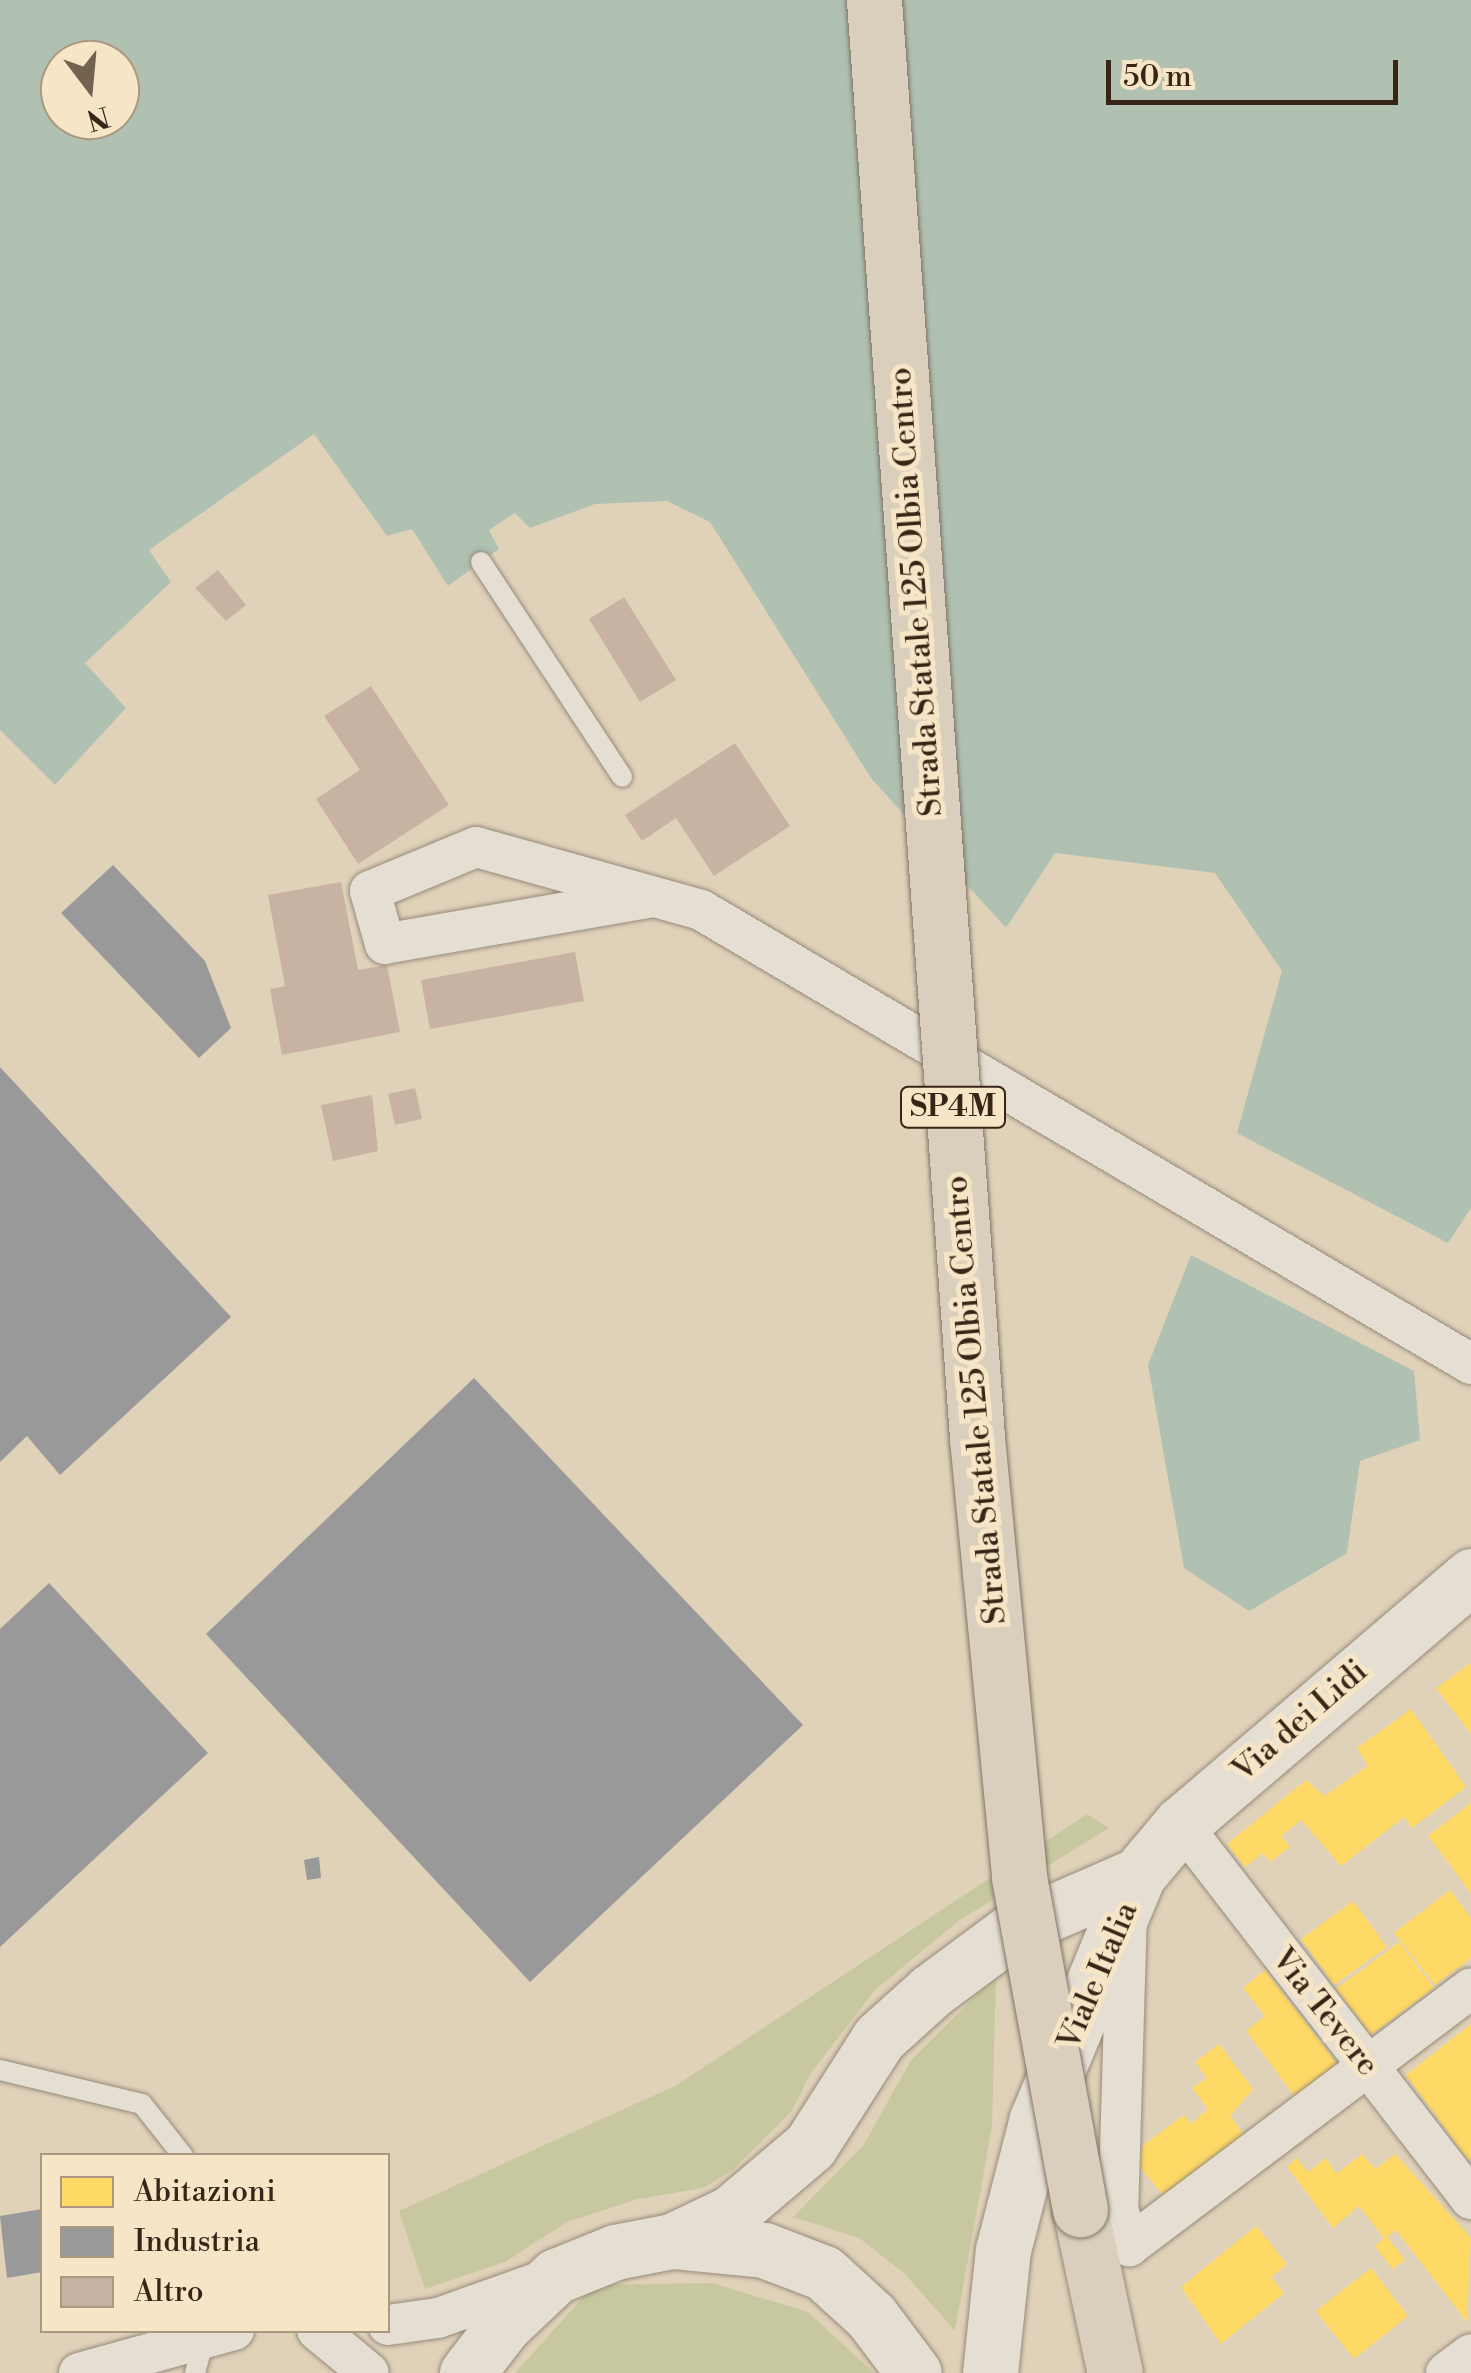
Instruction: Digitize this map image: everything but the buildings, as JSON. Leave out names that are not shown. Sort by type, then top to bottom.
[{"type":"main road","name":"Strada Statale 125 Olbia Centro","points":[[874,0],[976,1419],[1018,1877],[1115,2373]]},
{"type":"main road","name":"Via dei Lidi","points":[[1132,1894],[1181,1824],[1471,1576]]},
{"type":"main road","name":"Viale Italia","points":[[672,2240],[731,2213],[810,2146],[879,2038],[931,1990],[1016,1928],[1132,1894]]},
{"type":"main road","name":"Viale Italia","points":[[990,2373],[1004,2250],[1032,2135],[1132,1894]]},
{"type":"main road","points":[[467,2373],[504,2325],[556,2276],[615,2252],[672,2240],[764,2250],[824,2273],[871,2316],[914,2373]]},
{"type":"street","points":[[653,897],[385,944],[370,891],[476,847],[701,910],[1471,1364]]},
{"type":"street","name":"Via Tevere","points":[[1181,1824],[1471,2199]]},
{"type":"street","points":[[1132,1894],[1118,2209],[1129,2246],[1471,1988]]},
{"type":"street","points":[[390,2326],[438,2318],[556,2276]]},
{"type":"street","points":[[79,2373],[217,2333]]},
{"type":"street","points":[[321,2333],[369,2373]]},
{"type":"street","points":[[1446,2373],[1471,2354]]},
{"type":"lane","points":[[481,562],[622,777]]},
{"type":"lane","points":[[0,2070],[142,2104],[181,2153]]},
{"type":"lane","points":[[195,2373],[219,2333]]},
{"type":"green space","points":[[1087,1814],[1109,1828],[960,1920],[875,1990],[811,2073],[792,2111],[732,2171],[703,2188],[638,2199],[567,2222],[505,2262],[425,2289],[399,2211],[677,2085]]},
{"type":"green space","points":[[996,1976],[992,2127],[955,2331],[904,2273],[859,2238],[793,2217],[863,2146],[911,2060]]},
{"type":"green space","points":[[712,2283],[808,2312],[874,2373],[515,2373],[594,2285]]},
{"type":"shaded area","points":[[0,0],[1471,0],[1471,1208],[1448,1243],[1237,1133],[1282,971],[1215,873],[1055,853],[1006,928],[871,778],[710,522],[667,501],[595,504],[530,528],[515,513],[489,530],[499,549],[448,586],[412,529],[387,536],[314,434],[149,550],[171,582],[85,663],[126,708],[55,785],[0,730]]},
{"type":"shaded area","points":[[1191,1255],[1414,1371],[1420,1440],[1360,1461],[1347,1553],[1249,1611],[1184,1568],[1148,1365]]}]
